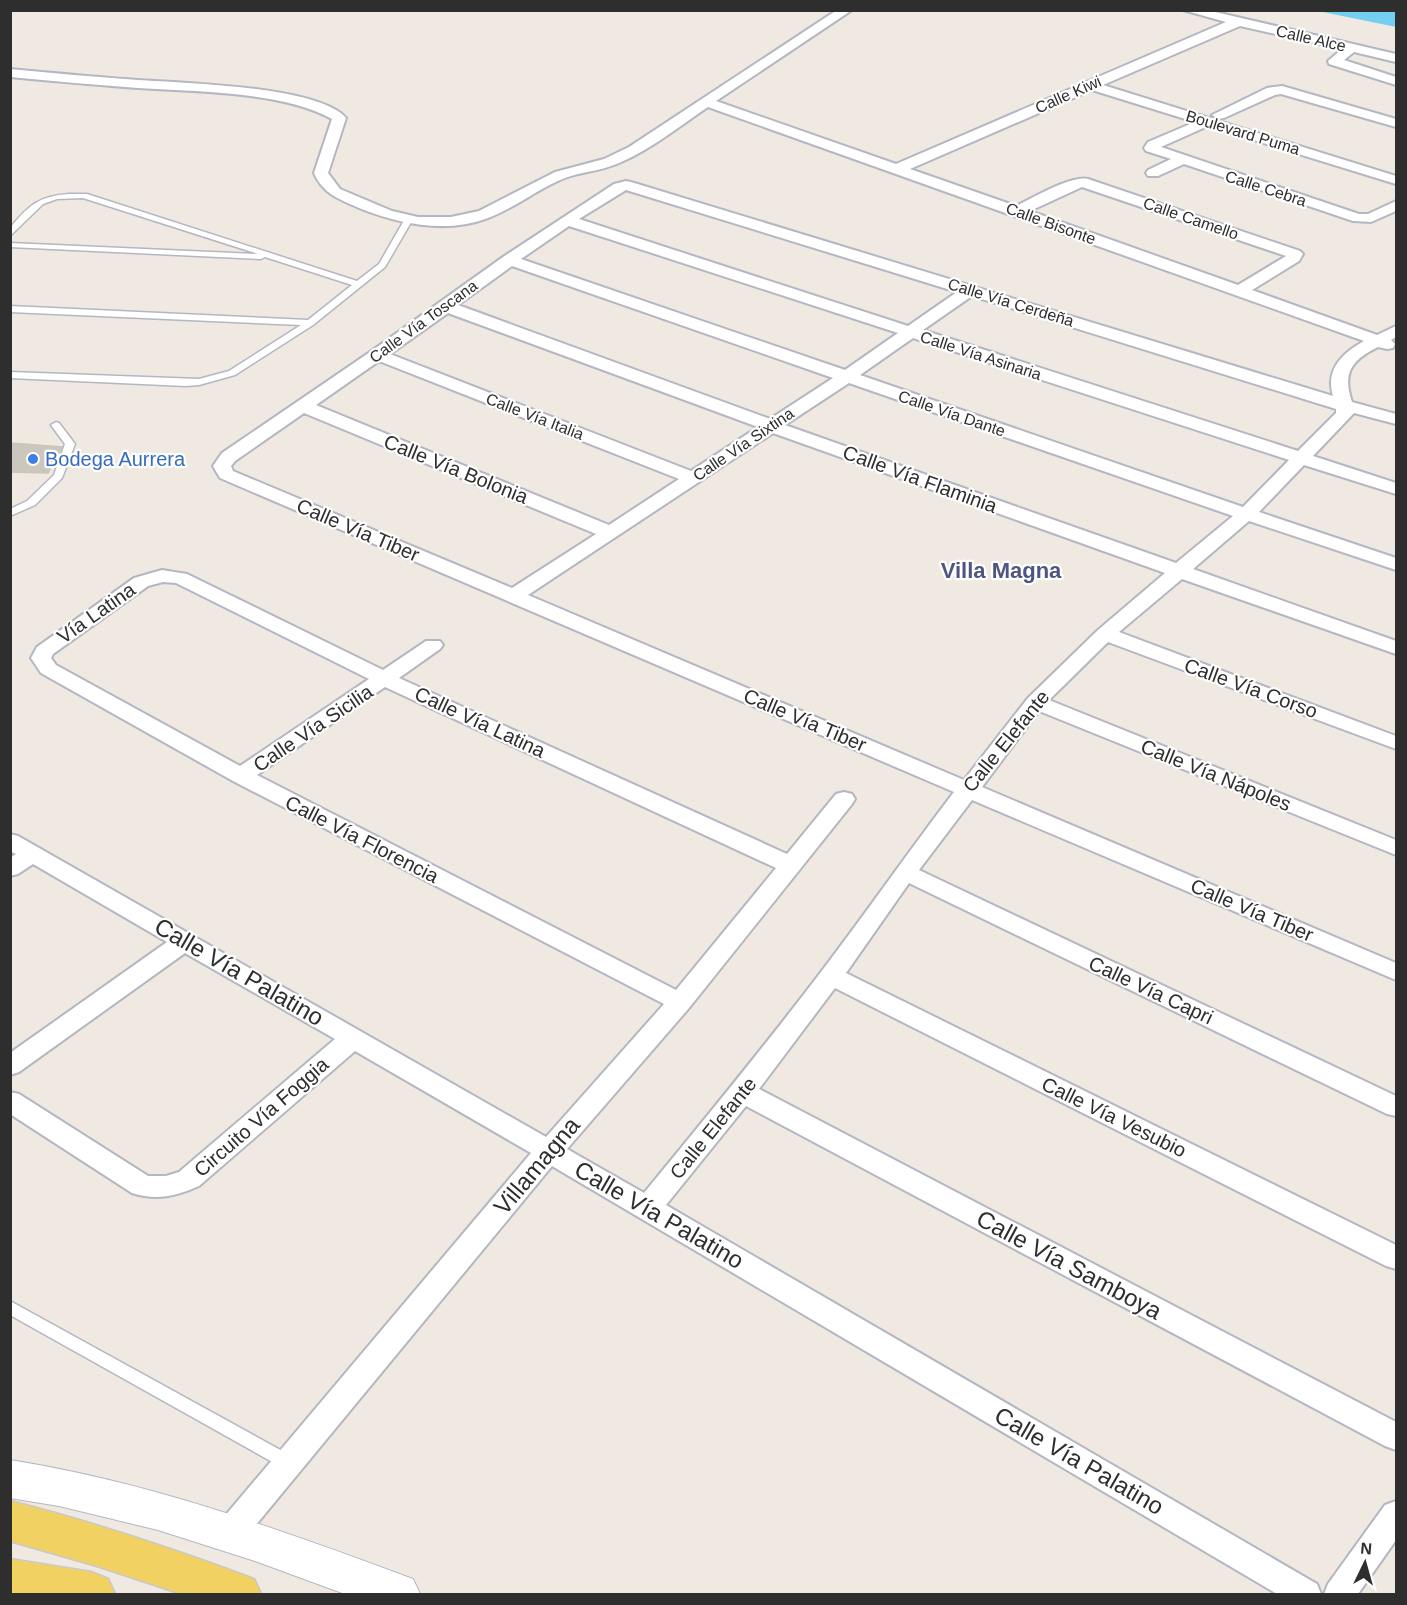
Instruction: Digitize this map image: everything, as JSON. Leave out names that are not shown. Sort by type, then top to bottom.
[{"type":"main road","points":[[10,1521],[103,1546],[181,1572],[237,1594]]},
{"type":"main road","points":[[10,1580],[91,1594]]},
{"type":"street","points":[[10,72],[247,93],[330,111],[339,118],[321,173],[325,182],[335,192],[387,214],[408,219],[451,221],[483,215],[560,175],[609,162],[634,150],[846,10]]},
{"type":"street","name":"Calle Alce","points":[[1189,10],[1241,16],[1396,58]]},
{"type":"street","points":[[1241,16],[1396,45]]},
{"type":"street","name":"Calle Kiwi","points":[[897,169],[1241,16]]},
{"type":"street","points":[[1353,48],[1334,59],[1334,62],[1396,81]]},
{"type":"street","name":"Boulevard Puma","points":[[1103,79],[1396,180]]},
{"type":"street","name":"Boulevard Puma","points":[[1090,85],[1396,169]]},
{"type":"street","points":[[1213,118],[1272,92],[1288,91],[1396,123]]},
{"type":"street","name":"Calle Bisonte","points":[[705,102],[1239,291],[1391,340]]},
{"type":"street","name":"Calle Cebra","points":[[1213,118],[1153,145],[1151,148],[1158,153],[1352,216],[1371,218],[1396,205]]},
{"type":"street","points":[[1153,173],[1181,160]]},
{"type":"street","name":"Calle Camello","points":[[1017,211],[1075,184],[1088,184],[1293,253],[1294,258],[1239,291]]},
{"type":"street","name":"Calle Vía Toscana","points":[[224,462],[566,220],[626,185]]},
{"type":"street","name":"Calle Vía Cerdeña","points":[[626,185],[1346,406],[1396,419]]},
{"type":"street","name":"Calle Vía Asinaria","points":[[566,220],[1396,489]]},
{"type":"street","name":"Calle Vía Dante","points":[[508,261],[1396,564]]},
{"type":"street","name":"Calle Vía Sixtina","points":[[514,596],[846,377],[970,290]]},
{"type":"street","name":"Calle Vía Flaminia","points":[[446,306],[771,426],[1396,648]]},
{"type":"street","points":[[1346,406],[1340,396],[1338,383],[1344,363],[1354,353],[1391,340]]},
{"type":"street","name":"Calle Vía Italia","points":[[378,355],[693,478]]},
{"type":"street","name":"Calle Vía Bolonia","points":[[302,406],[611,532]]},
{"type":"street","name":"Calle Elefante","points":[[648,1208],[742,1092],[831,976],[904,872],[1035,702],[1105,634],[1246,514],[1341,420],[1346,414],[1346,406]]},
{"type":"street","name":"Calle Vía Tiber","points":[[224,462],[222,466],[226,474],[1396,972]]},
{"type":"street","name":"Vía Latina","points":[[48,669],[41,658],[44,651],[52,644],[141,582],[150,578],[171,576]]},
{"type":"street","name":"Calle Vía Latina","points":[[171,576],[180,578],[385,679],[790,865]]},
{"type":"street","name":"Calle Vía Corso","points":[[1105,634],[1396,743]]},
{"type":"street","name":"Calle Vía Sicilia","points":[[241,776],[434,645]]},
{"type":"street","name":"Calle Vía Florencia","points":[[48,669],[241,776],[680,1002]]},
{"type":"street","name":"Calle Vía Nápoles","points":[[1035,702],[1396,848]]},
{"type":"street","name":"Villamagna","points":[[230,1533],[549,1151],[680,1002],[844,800]]},
{"type":"street","name":"Calle Vía Palatino","points":[[10,841],[648,1208],[1305,1594]]},
{"type":"street","points":[[10,869],[32,854]]},
{"type":"street","name":"Calle Vía Capri","points":[[904,872],[1396,1107]]},
{"type":"street","points":[[10,1066],[185,940]]},
{"type":"street","name":"Calle Vía Vesubio","points":[[831,976],[1396,1258]]},
{"type":"street","name":"Circuito Vía Foggia","points":[[10,1101],[142,1186],[158,1189],[173,1187],[189,1179],[353,1038]]},
{"type":"street","name":"Calle Vía Samboya","points":[[742,1092],[1396,1437]]},
{"type":"street","points":[[10,1479],[137,1505],[230,1533],[398,1594]]},
{"type":"street","points":[[1340,1594],[1396,1515]]},
{"type":"lane","points":[[10,234],[36,202],[61,195],[84,196],[359,284]]},
{"type":"lane","points":[[10,375],[128,382],[199,382],[232,373],[310,323],[382,265],[408,219]]},
{"type":"lane","points":[[10,245],[278,258]]},
{"type":"lane","points":[[10,309],[310,323]]},
{"type":"lane","points":[[10,513],[31,503],[59,476],[70,444],[56,425]]},
{"type":"lane","points":[[10,1307],[289,1463]]},
{"type":"water","points":[[1318,11],[1396,11],[1396,27]]},
{"type":"building","name":"Bodega Aurrera","points":[[10,443],[62,447],[48,473],[10,472]]},
{"type":"place","name":"Bodega Aurrera","points":[[33,459]]},
{"type":"district","name":"Villa Magna","points":[[1001,570]]}]
